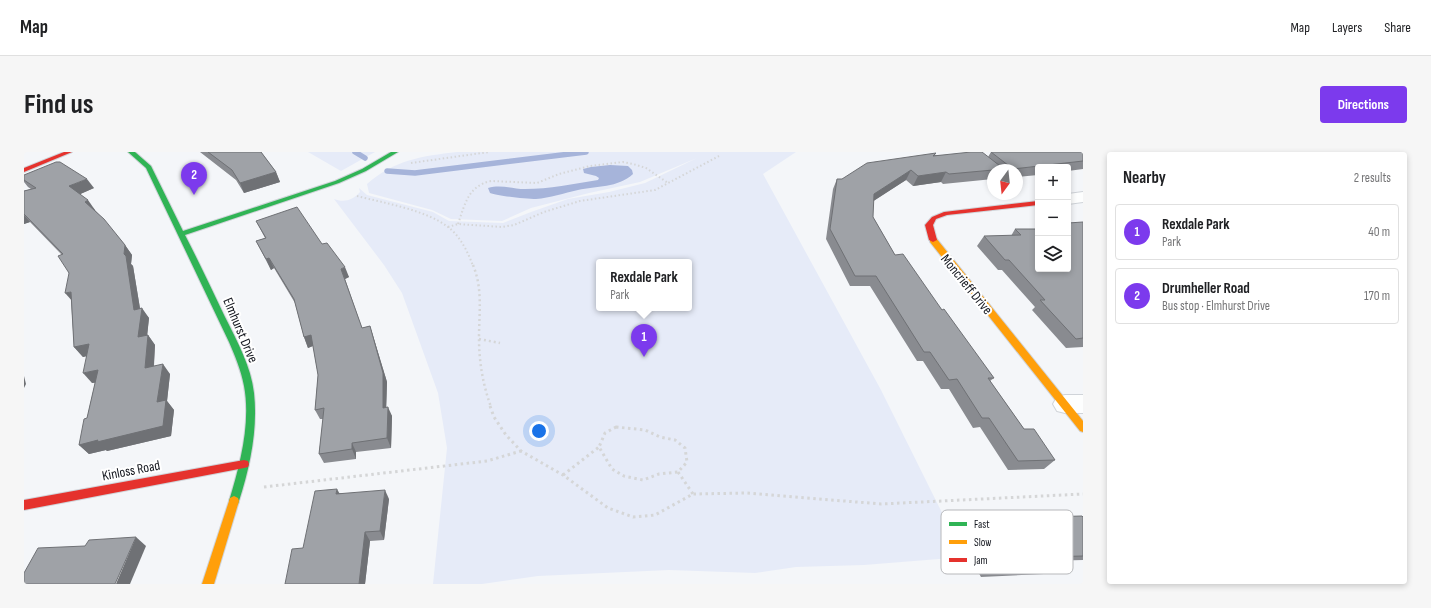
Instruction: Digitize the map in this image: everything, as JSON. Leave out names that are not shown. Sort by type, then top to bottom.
[{"type":"street","points":[[24,170],[68,152]]},
{"type":"street","name":"Elmhurst Drive","points":[[131,152],[148,167],[233,342],[243,366],[250,400],[244,464],[238,490],[208,584]]},
{"type":"street","points":[[181,234],[337,182],[364,170],[391,155]]},
{"type":"street","points":[[1071,199],[1083,197]]},
{"type":"street","name":"Moncrieff Drive","points":[[1035,203],[946,213],[934,218],[929,225],[930,233],[935,244],[1074,404],[1083,428]]},
{"type":"street","name":"Kinloss Road","points":[[24,505],[244,464]]},
{"type":"path","points":[[391,155],[396,164],[489,152]]},
{"type":"path","points":[[448,227],[458,224],[502,227],[514,225],[544,212],[580,201],[655,190],[669,184],[719,156]]},
{"type":"path","points":[[458,224],[473,190],[489,181],[504,180],[539,183],[552,176],[588,166],[613,162],[642,166],[669,184]]},
{"type":"path","points":[[357,196],[429,216],[448,227],[458,237],[470,257],[480,288],[480,364],[484,388],[494,417],[506,435],[521,451],[563,475],[608,508],[632,517],[655,515],[693,494],[746,493],[881,504],[1083,494]]},
{"type":"path","points":[[479,339],[500,343]]},
{"type":"path","points":[[563,475],[599,447],[605,433],[616,428],[645,430],[660,437],[675,440],[685,448],[687,462],[678,472],[659,474],[643,480],[624,476],[612,469],[599,447]]},
{"type":"path","points":[[238,490],[487,462],[521,451]]},
{"type":"path","points":[[678,472],[693,494]]},
{"type":"shaded area","points":[[308,152],[375,152],[341,171]]},
{"type":"shaded area","points":[[457,152],[796,152],[763,174],[881,390],[941,511],[941,559],[864,565],[796,567],[755,573],[669,570],[538,576],[482,584],[433,584],[447,448],[438,393],[402,293],[384,265],[334,199],[345,201],[351,199],[360,192],[359,188],[367,195],[433,212],[449,221],[503,223],[568,199],[609,192],[645,183],[697,158],[640,182],[589,193],[531,208],[502,221],[451,219],[432,210],[369,193],[367,184],[377,176],[398,164],[420,158]]},
{"type":"water","points":[[610,165],[628,166],[632,170],[633,174],[621,182],[607,186],[578,190],[552,197],[536,199],[494,194],[490,193],[488,188],[497,186],[525,189],[543,188],[598,180],[599,178],[596,176],[584,173],[583,169]]},
{"type":"building","points":[[208,152],[261,152],[276,172],[240,183],[232,170]]},
{"type":"building","points":[[982,152],[998,164],[987,164],[987,171],[949,174],[946,172],[918,176],[911,170],[874,194],[873,217],[895,255],[903,254],[942,310],[944,309],[994,378],[988,378],[1024,429],[1034,429],[1055,460],[1018,461],[989,418],[982,418],[957,379],[949,380],[930,352],[924,352],[876,276],[855,276],[830,229],[837,179],[842,179],[867,163],[936,153],[933,156]]},
{"type":"building","points":[[991,152],[1083,152],[1083,161],[1057,164],[1035,164],[1035,166],[1023,168],[1023,164],[1007,164]]},
{"type":"building","points":[[56,162],[60,162],[87,179],[69,186],[88,200],[85,202],[104,219],[125,245],[124,254],[126,256],[134,310],[142,308],[138,337],[148,335],[145,368],[163,364],[157,402],[166,400],[163,426],[79,445],[84,419],[87,418],[98,370],[83,373],[89,344],[74,347],[71,292],[65,293],[69,273],[58,256],[63,254],[24,214],[24,191],[36,188],[24,180],[24,175]]},
{"type":"building","points":[[297,207],[322,244],[327,243],[345,267],[341,269],[362,328],[370,326],[383,373],[383,408],[388,407],[387,438],[352,443],[352,449],[319,454],[324,408],[315,410],[318,375],[311,335],[304,337],[294,299],[269,258],[266,259],[256,241],[266,238],[256,221]]},
{"type":"building","points":[[1083,222],[1083,338],[1076,339],[1040,300],[1045,300],[1009,260],[1005,260],[984,236],[1021,235],[1015,229],[1035,229],[1035,272],[1071,272],[1071,223]]},
{"type":"building","points":[[337,489],[336,494],[385,490],[380,531],[365,532],[359,584],[285,584],[292,549],[303,548],[315,491]]},
{"type":"building","points":[[1073,516],[1083,517],[1083,556],[1073,556]]},
{"type":"building","points":[[136,537],[115,584],[24,584],[24,573],[38,548],[85,546],[89,540]]},
{"type":"waterway","points":[[355,152],[365,158]]},
{"type":"waterway","points":[[387,171],[415,173],[586,152]]},
{"type":"traffic: fast","points":[[131,152],[149,167],[233,342],[247,378],[250,393],[248,439],[244,464],[234,501]]},
{"type":"traffic: fast","points":[[181,234],[337,182],[364,170],[395,152]]},
{"type":"traffic: slow","points":[[933,240],[1083,428]]},
{"type":"traffic: slow","points":[[208,584],[234,501]]},
{"type":"traffic: jam","points":[[24,170],[69,152]]},
{"type":"traffic: jam","points":[[933,240],[929,225],[934,218],[946,213],[1035,203]]},
{"type":"traffic: jam","points":[[24,505],[244,464]]},
{"type":"place","name":"Drumheller Road","points":[[194,195]]},
{"type":"place","name":"Rexdale Park","points":[[644,357]]}]
